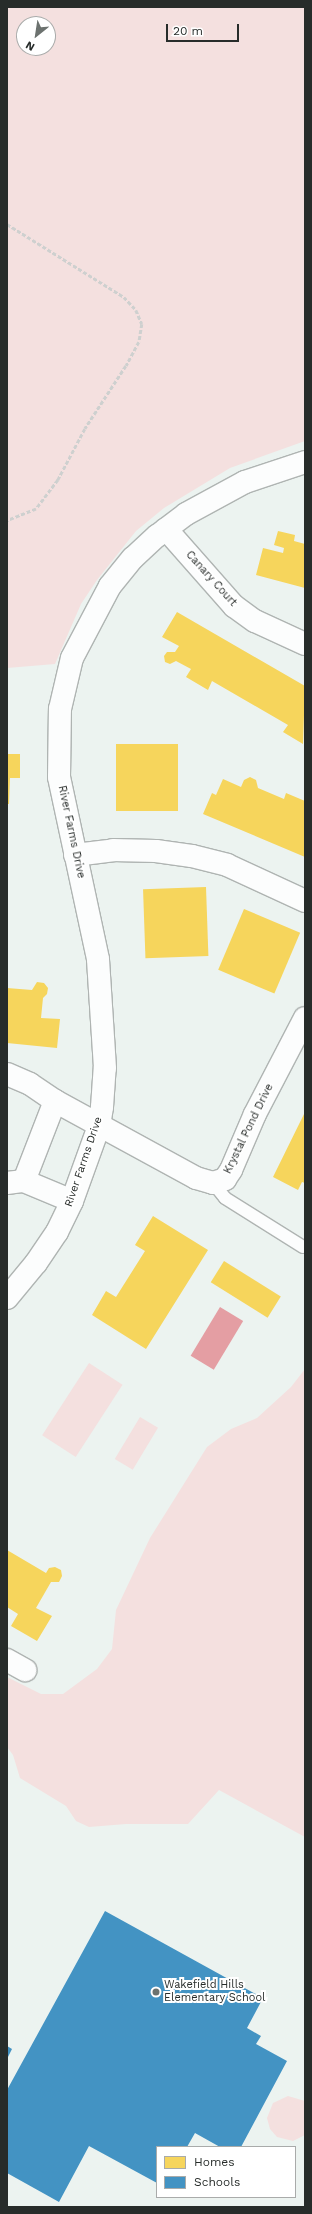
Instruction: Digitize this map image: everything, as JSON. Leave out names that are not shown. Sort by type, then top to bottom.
[{"type":"street","name":"River Farms Drive","points":[[7,1298],[46,1249],[72,1201],[99,1126],[105,1068],[100,982],[63,799],[58,747],[60,709],[72,658],[110,586],[133,558],[166,529],[186,514],[245,482],[305,462]]},
{"type":"street","name":"Canary Court","points":[[166,529],[234,606],[255,620],[305,644]]},
{"type":"street","points":[[75,855],[113,850],[156,851],[192,856],[234,868],[305,901]]},
{"type":"street","name":"Krystal Pond Drive","points":[[7,1074],[30,1084],[55,1101],[99,1126],[196,1178],[212,1183],[225,1178],[231,1170],[255,1114],[305,1018]]},
{"type":"street","points":[[55,1101],[16,1182],[72,1201]]},
{"type":"lane","points":[[212,1183],[225,1198],[303,1247]]},
{"type":"path","points":[[7,224],[124,297],[136,310],[142,324],[139,342],[126,366],[85,429],[58,480],[36,509],[7,522]]},
{"type":"shaded area","points":[[7,7],[305,7],[305,441],[230,468],[164,508],[136,531],[97,580],[81,604],[55,664],[7,668]]},
{"type":"shaded area","points":[[220,1307],[243,1321],[214,1370],[191,1356]]},
{"type":"shaded area","points":[[89,1363],[123,1385],[76,1457],[42,1435]]},
{"type":"shaded area","points":[[305,1369],[305,1837],[219,1790],[188,1824],[126,1824],[89,1827],[76,1821],[66,1806],[20,1778],[13,1755],[7,1747],[7,1677],[41,1694],[63,1694],[97,1669],[112,1649],[116,1610],[150,1538],[207,1447],[231,1429],[257,1418],[291,1387]]},
{"type":"shaded area","points":[[140,1417],[158,1428],[133,1470],[115,1459]]},
{"type":"shaded area","points":[[288,2096],[305,2101],[305,2135],[293,2141],[277,2137],[270,2129],[267,2118],[273,2103]]},
{"type":"building: Homes","points":[[278,531],[295,535],[294,541],[305,544],[305,588],[256,575],[263,548],[283,553],[284,548],[274,545]]},
{"type":"building: Homes","points":[[177,612],[305,686],[303,744],[283,732],[288,725],[212,681],[208,690],[186,677],[191,669],[176,661],[170,664],[165,662],[164,656],[167,652],[175,652],[179,646],[162,637]]},
{"type":"building: Homes","points":[[116,744],[178,744],[178,811],[116,811]]},
{"type":"building: Homes","points":[[7,754],[20,754],[20,778],[10,778],[9,804],[7,804]]},
{"type":"building: Homes","points":[[250,777],[256,780],[258,788],[284,799],[286,793],[305,801],[305,857],[203,814],[212,793],[216,795],[223,779],[241,787],[244,780]]},
{"type":"building: Homes","points":[[206,887],[208,956],[145,958],[143,889]]},
{"type":"building: Homes","points":[[244,909],[300,933],[274,994],[218,970]]},
{"type":"building: Homes","points":[[37,982],[44,983],[48,988],[47,994],[43,998],[41,1018],[60,1019],[57,1048],[7,1043],[7,988],[32,990]]},
{"type":"building: Homes","points":[[305,1112],[305,1183],[302,1182],[298,1190],[273,1177]]},
{"type":"building: Homes","points":[[153,1216],[208,1250],[146,1349],[92,1315],[106,1291],[116,1297],[145,1251],[135,1245]]},
{"type":"building: Homes","points":[[224,1261],[281,1297],[268,1318],[211,1282]]},
{"type":"building: Homes","points":[[7,1550],[46,1573],[49,1568],[55,1567],[61,1570],[62,1576],[59,1582],[51,1582],[36,1608],[52,1616],[37,1641],[11,1626],[18,1614],[7,1607]]},
{"type":"building: Schools","points":[[105,1911],[263,1998],[247,2028],[261,2036],[256,2044],[287,2061],[242,2146],[218,2146],[195,2133],[188,2146],[156,2146],[156,2182],[89,2146],[59,2202],[7,2173],[7,2090]]},
{"type":"building: Schools","points":[[7,2046],[12,2049],[7,2059]]},
{"type":"place","name":"Wakefield Hills Elementary School","points":[[156,1992]]}]
